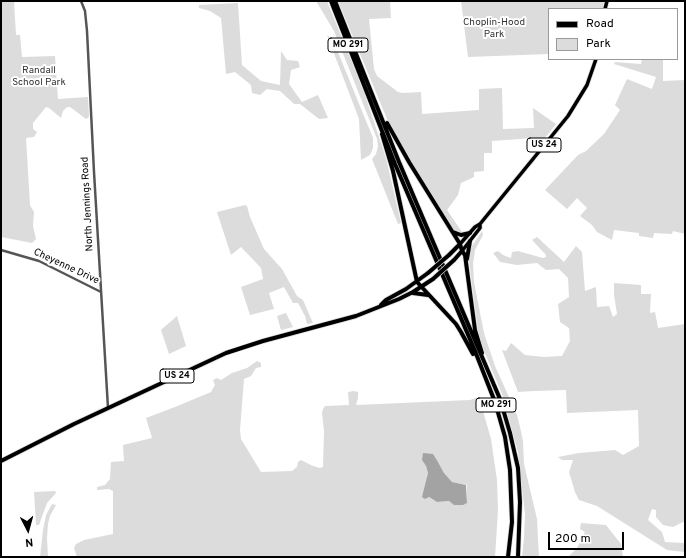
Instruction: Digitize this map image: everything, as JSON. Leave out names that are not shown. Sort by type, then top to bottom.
[{"type":"highway","name":"MO 291","points":[[330,1],[381,129],[495,402],[505,437],[510,470],[512,522],[508,557]]},
{"type":"highway","name":"MO 291","points":[[335,1],[399,162],[500,399],[518,468],[520,509],[518,557]]},
{"type":"highway","points":[[375,100],[399,146],[453,232],[465,255],[475,330],[483,359]]},
{"type":"highway","points":[[381,129],[382,138],[393,171],[417,282],[462,332],[482,370]]},
{"type":"highway","points":[[453,232],[461,235],[470,233]]},
{"type":"highway","points":[[467,265],[470,241]]},
{"type":"highway","name":"US 24","points":[[381,306],[386,300],[428,274],[460,244]]},
{"type":"highway","name":"US 24","points":[[1,461],[108,408],[234,350],[343,320],[391,303],[413,292],[433,279],[462,251]]},
{"type":"highway","points":[[412,285],[415,274]]},
{"type":"highway","points":[[413,292],[429,295]]},
{"type":"main road","name":"US 24","points":[[460,244],[480,224],[573,110],[587,85],[596,60]]},
{"type":"main road","name":"US 24","points":[[462,251],[480,228],[480,224]]},
{"type":"street","name":"North Jennings Road","points":[[81,1],[85,11],[87,34],[108,408]]},
{"type":"street","name":"Cheyenne Drive","points":[[1,250],[39,261],[101,292]]},
{"type":"green space","name":"Randall School Park","points":[[1,1],[14,1],[16,35],[20,35],[22,57],[55,56],[58,99],[88,97],[89,117],[86,119],[70,107],[67,107],[63,111],[61,118],[46,107],[33,123],[33,129],[37,132],[34,137],[26,138],[30,205],[34,212],[33,226],[36,239],[32,243],[1,237]]},
{"type":"green space","points":[[316,1],[327,1],[364,92],[386,158],[401,223],[398,224],[372,159],[376,154],[378,146],[377,139],[334,31]]},
{"type":"green space","points":[[338,1],[390,1],[391,18],[369,19],[374,69],[377,76],[398,92],[421,92],[422,114],[479,110],[479,89],[502,88],[503,129],[534,128],[533,108],[556,124],[542,142],[534,138],[492,141],[492,153],[484,153],[484,171],[474,172],[474,177],[461,183],[458,195],[447,210],[462,232],[456,232],[453,228],[392,131]]},
{"type":"green space","name":"Choplin-Hood Park","points":[[461,1],[604,1],[603,8],[548,8],[548,54],[468,57]]},
{"type":"green space","points":[[238,3],[242,65],[261,81],[280,85],[281,51],[287,60],[298,61],[300,67],[291,70],[289,84],[302,102],[318,95],[328,118],[319,119],[300,104],[294,104],[280,91],[267,89],[260,95],[252,93],[251,85],[235,72],[226,74],[221,18],[210,11],[199,8],[199,5]]},
{"type":"green space","points":[[327,35],[333,40],[373,138],[373,148],[370,155],[361,160],[359,119]]},
{"type":"green space","points":[[642,60],[663,60],[663,81],[685,80],[685,234],[673,231],[672,234],[654,233],[653,238],[639,236],[639,233],[614,230],[612,240],[597,232],[592,225],[580,216],[587,208],[577,198],[567,209],[545,190],[578,155],[586,151],[604,134],[620,110],[615,105],[627,79],[652,89],[656,77],[614,64],[615,62],[641,64]]},
{"type":"green space","points":[[245,205],[247,206],[250,217],[264,249],[282,269],[297,296],[303,300],[313,323],[307,324],[305,316],[298,303],[293,303],[284,287],[269,293],[274,309],[250,315],[241,287],[263,279],[261,268],[241,247],[231,255],[217,212]]},
{"type":"green space","points":[[482,231],[483,235],[475,250],[473,264],[474,282],[484,333],[495,366],[517,415],[520,427],[523,441],[524,464],[537,519],[539,557],[522,557],[525,514],[518,452],[502,394],[484,351],[478,331],[469,253]]},
{"type":"green space","points":[[537,237],[564,262],[576,246],[582,252],[585,291],[596,287],[597,307],[609,306],[613,317],[617,314],[614,283],[641,285],[641,294],[651,294],[650,313],[655,312],[658,328],[685,324],[685,521],[673,527],[663,525],[656,517],[656,510],[652,509],[648,520],[662,532],[665,542],[685,543],[685,552],[667,550],[597,506],[579,500],[569,472],[573,460],[562,460],[558,457],[579,453],[615,450],[623,455],[639,446],[638,410],[567,413],[566,390],[518,392],[502,350],[506,351],[511,343],[525,355],[544,357],[562,356],[570,341],[569,328],[560,322],[558,304],[569,297],[568,278],[559,269],[546,270],[537,263],[517,265],[500,262],[493,253],[498,251],[511,258],[512,252],[518,251],[543,258],[546,257],[546,255],[532,240]]},
{"type":"green space","points":[[286,313],[293,327],[281,330],[277,316]]},
{"type":"green space","points":[[177,316],[186,346],[169,354],[161,330]]},
{"type":"green space","points":[[257,361],[261,363],[261,367],[256,368],[251,376],[244,379],[240,430],[241,439],[261,472],[292,471],[297,467],[298,462],[301,460],[313,466],[320,468],[323,467],[323,409],[325,406],[349,405],[348,392],[358,392],[356,405],[470,400],[479,397],[491,439],[497,480],[498,510],[495,557],[77,557],[74,548],[76,544],[84,540],[113,534],[113,491],[109,489],[97,490],[97,487],[105,485],[110,479],[111,462],[124,461],[123,445],[152,438],[146,418],[211,392],[215,385],[213,380],[217,378],[221,380],[232,373],[247,368]],"holes":[[[422,460],[438,462],[444,473],[452,482],[467,485],[467,503],[455,505],[449,501],[437,502],[424,494],[428,473]]]},
{"type":"green space","points":[[55,491],[56,493],[47,503],[39,525],[36,525],[34,492]]},
{"type":"green space","points":[[52,504],[56,505],[50,516],[48,524],[48,557],[40,557],[46,515]]},
{"type":"green space","points":[[581,523],[606,525],[621,544],[623,557],[568,557],[577,548],[585,532],[580,529]]},
{"type":"shaded area","points":[[423,453],[433,454],[444,473],[452,482],[466,485],[467,503],[463,505],[454,505],[449,501],[437,502],[429,497],[425,499],[422,497],[428,473],[422,460]]}]
